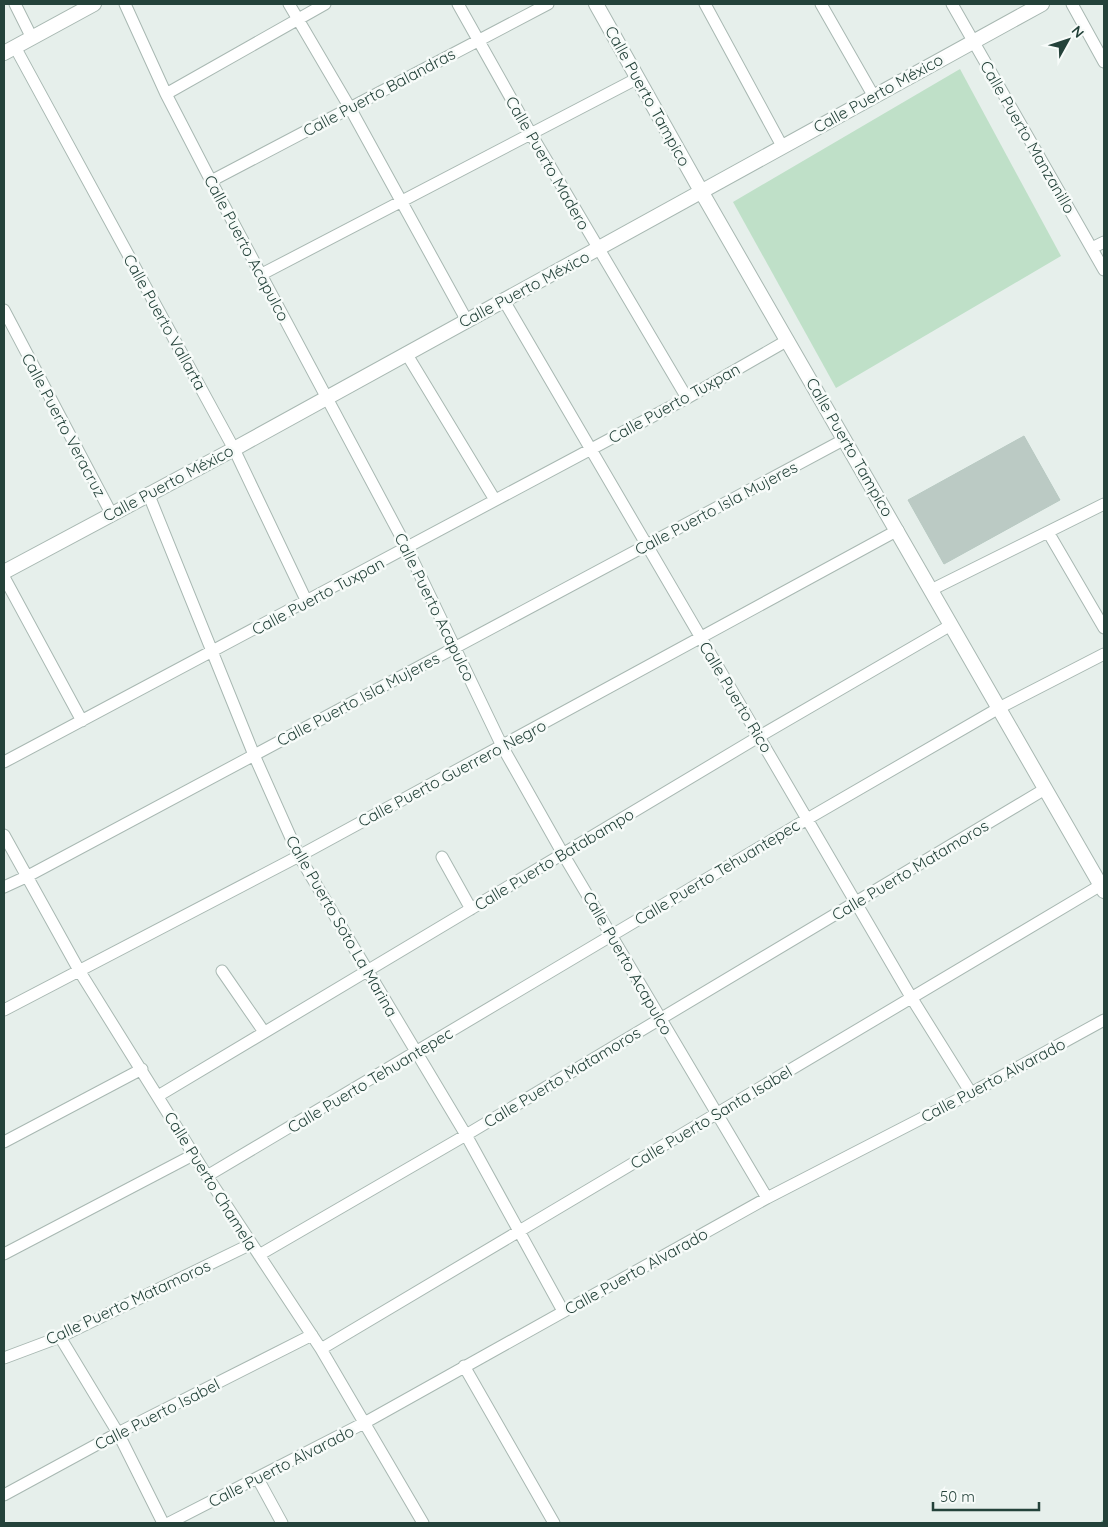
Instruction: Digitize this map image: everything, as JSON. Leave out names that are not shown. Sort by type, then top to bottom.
[{"type":"street","points":[[15,4],[32,38]]},
{"type":"street","points":[[10,50],[94,4]]},
{"type":"street","name":"Calle Puerto Acapulco","points":[[125,4],[166,94],[211,181],[407,548],[502,746],[563,854],[767,1198]]},
{"type":"street","points":[[288,4],[350,108],[466,320]]},
{"type":"street","points":[[166,94],[324,4]]},
{"type":"street","name":"Calle Puerto Madero","points":[[458,4],[531,134],[688,398]]},
{"type":"street","name":"Calle Puerto Balandras","points":[[211,181],[548,4]]},
{"type":"street","name":"Calle Puerto Tampico","points":[[596,4],[700,191],[898,530],[1103,888]]},
{"type":"street","points":[[706,4],[782,146]]},
{"type":"street","points":[[821,4],[873,95]]},
{"type":"street","name":"Calle Puerto Manzanillo","points":[[952,4],[1104,270]]},
{"type":"street","name":"Calle Puerto México","points":[[4,572],[148,493],[234,449],[873,95],[1042,4]]},
{"type":"street","points":[[1072,4],[1104,62]]},
{"type":"street","name":"Calle Puerto Vallarta","points":[[10,50],[234,449],[307,602]]},
{"type":"street","points":[[262,274],[400,200],[638,78]]},
{"type":"street","points":[[1092,248],[1104,242]]},
{"type":"street","name":"Calle Puerto Rico","points":[[503,300],[809,818],[911,997],[971,1093]]},
{"type":"street","name":"Calle Puerto Veracruz","points":[[4,310],[111,513]]},
{"type":"street","name":"Calle Puerto Tuxpan","points":[[4,762],[688,398],[788,340]]},
{"type":"street","points":[[406,353],[496,500]]},
{"type":"street","name":"Calle Puerto Isla Mujeres","points":[[4,887],[28,876],[647,546],[844,439]]},
{"type":"street","name":"Calle Puerto Soto La Marina","points":[[148,493],[254,755],[299,856],[466,1135],[563,1311]]},
{"type":"street","points":[[931,590],[1104,504]]},
{"type":"street","name":"Calle Puerto Guerrero Negro","points":[[4,1010],[299,856],[898,530]]},
{"type":"street","points":[[1048,532],[1104,628]]},
{"type":"street","points":[[4,577],[82,722]]},
{"type":"street","name":"Calle Puerto Batabampo","points":[[158,1096],[760,736],[951,625]]},
{"type":"street","name":"Calle Puerto Tehuantepec","points":[[206,1176],[809,818],[999,708],[1104,654]]},
{"type":"street","name":"Calle Puerto Matamoros","points":[[259,1255],[466,1135],[1045,789]]},
{"type":"street","name":"Calle Puerto Chamela","points":[[4,835],[80,972],[142,1069],[206,1176],[321,1349],[366,1422],[423,1523]]},
{"type":"street","points":[[442,857],[471,909]]},
{"type":"street","name":"Calle Puerto Santa Isabel","points":[[321,1349],[521,1232],[911,997],[1103,888]]},
{"type":"street","points":[[222,971],[264,1032]]},
{"type":"street","name":"Calle Puerto Alvarado","points":[[169,1523],[366,1422],[767,1198],[971,1093],[1104,1020]]},
{"type":"street","points":[[4,1142],[142,1069]]},
{"type":"street","points":[[4,1254],[193,1155]]},
{"type":"street","name":"Calle Puerto Matamoros","points":[[4,1358],[60,1337],[251,1244]]},
{"type":"street","name":"Calle Puerto Isabel","points":[[4,1495],[118,1433],[312,1336]]},
{"type":"street","points":[[60,1337],[118,1433],[163,1523]]},
{"type":"street","points":[[464,1366],[554,1523]]},
{"type":"street","points":[[258,1479],[282,1523]]},
{"type":"green space","points":[[960,69],[1061,256],[836,388],[733,202]]},
{"type":"building","points":[[1024,436],[1060,500],[944,564],[908,500]]}]
